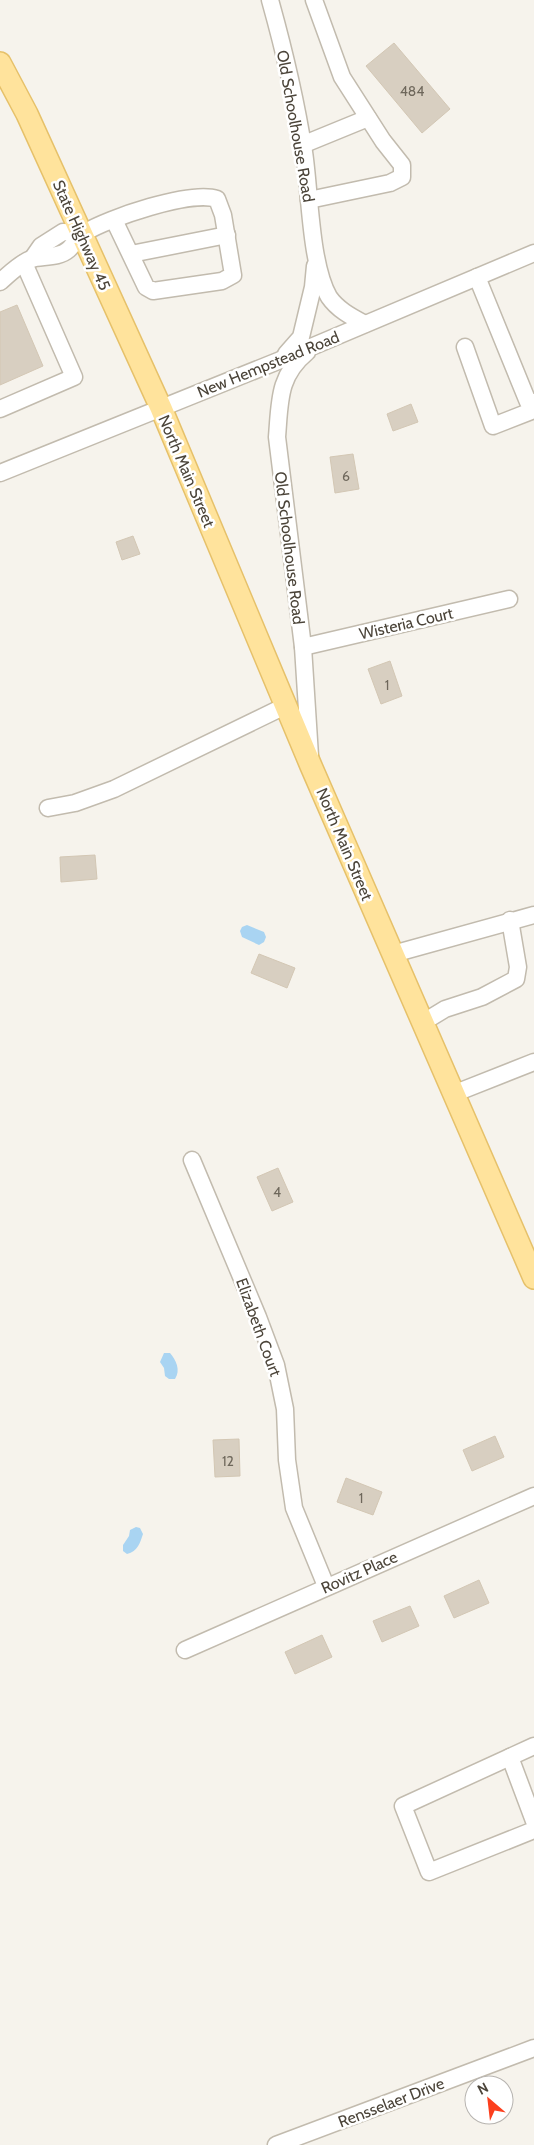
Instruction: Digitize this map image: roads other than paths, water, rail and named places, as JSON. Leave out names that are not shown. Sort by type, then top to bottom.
[{"type":"main road","name":"State Highway 45","points":[[0,63],[27,114],[161,408]]},
{"type":"main road","name":"North Main Street","points":[[161,408],[285,706],[534,1278]]},
{"type":"street","name":"Old Schoolhouse Road","points":[[270,0],[291,82],[310,200],[316,254],[322,279],[330,298],[347,315],[365,324]]},
{"type":"street","points":[[310,200],[390,183],[402,177],[402,165],[368,118],[342,77],[314,0]]},
{"type":"street","points":[[302,145],[368,118]]},
{"type":"street","points":[[0,282],[28,261],[41,246],[63,232],[82,233],[114,220],[144,209],[209,196],[216,199],[223,216],[233,275],[222,282],[153,291],[146,287],[114,220]]},
{"type":"street","points":[[131,254],[227,235]]},
{"type":"street","name":"New Hempstead Road","points":[[0,473],[278,361],[534,253]]},
{"type":"street","name":"Old Schoolhouse Road","points":[[278,361],[301,337],[313,288],[316,254]]},
{"type":"street","points":[[0,409],[74,377],[28,261]]},
{"type":"street","points":[[477,276],[528,402],[534,402]]},
{"type":"street","name":"Old Schoolhouse Road","points":[[311,766],[303,647],[277,437],[280,404],[286,376],[297,360],[316,344]]},
{"type":"street","points":[[465,347],[493,426],[534,410]]},
{"type":"street","name":"Wisteria Court","points":[[303,647],[509,599]]},
{"type":"street","points":[[48,808],[75,803],[114,790],[285,706]]},
{"type":"street","points":[[392,954],[534,914]]},
{"type":"street","points":[[422,1024],[445,1009],[482,997],[516,979],[518,967],[510,920]]},
{"type":"street","points":[[453,1094],[534,1062]]},
{"type":"street","name":"Elizabeth Court","points":[[192,1160],[258,1317],[276,1365],[285,1409],[287,1460],[294,1508],[326,1586]]},
{"type":"street","name":"Rovitz Place","points":[[185,1650],[326,1586],[534,1496]]},
{"type":"street","points":[[534,1746],[403,1806],[429,1872],[534,1830]]},
{"type":"street","points":[[510,1757],[534,1821]]},
{"type":"street","name":"Rensselaer Drive","points":[[276,2145],[534,2048]]},
{"type":"water","points":[[247,925],[264,932],[266,937],[264,942],[259,945],[242,937],[240,931],[242,927]]},
{"type":"water","points":[[164,1353],[170,1353],[176,1362],[178,1372],[175,1379],[169,1379],[165,1376],[164,1368],[160,1362]]},
{"type":"water","points":[[136,1527],[140,1528],[143,1534],[140,1543],[136,1549],[127,1554],[123,1551],[123,1545],[129,1536],[130,1530]]}]
